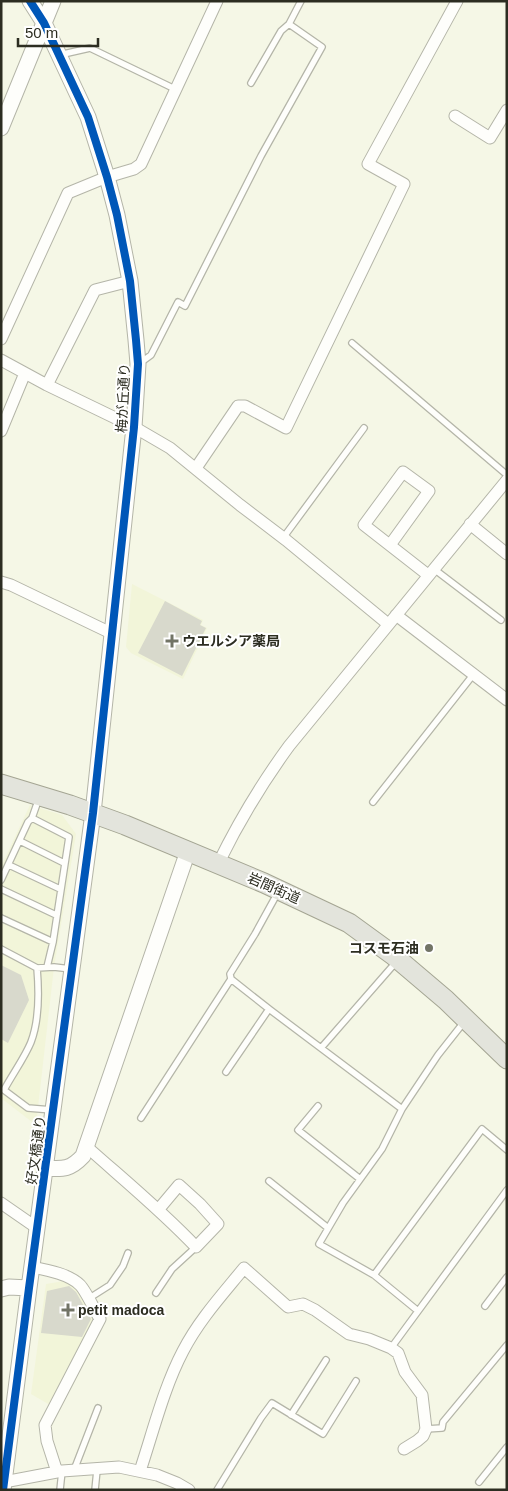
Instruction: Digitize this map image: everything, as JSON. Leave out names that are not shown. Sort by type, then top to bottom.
[{"type":"main road","name":"岩間街道","points":[[2,785],[93,813],[280,890],[349,923],[398,959],[467,1019],[507,1059]]},
{"type":"street","name":"梅が丘通り","points":[[30,1],[44,23],[88,117],[107,177],[117,215],[130,281],[138,364],[134,427],[93,813]]},
{"type":"street","points":[[1,128],[54,1]]},
{"type":"street","points":[[1,339],[68,192],[134,169],[141,164],[217,1]]},
{"type":"street","points":[[196,468],[238,406],[245,406],[286,428],[404,184],[368,164],[456,1]]},
{"type":"street","points":[[455,116],[490,138],[507,110]]},
{"type":"street","points":[[47,385],[96,290],[130,281]]},
{"type":"street","points":[[1,360],[47,385],[134,427],[170,448],[284,538],[388,624]]},
{"type":"street","points":[[1,431],[25,373]]},
{"type":"street","points":[[390,545],[428,492],[403,472],[364,525],[390,545],[431,572]]},
{"type":"street","points":[[218,864],[275,765],[289,746],[507,480]]},
{"type":"street","points":[[470,524],[507,554]]},
{"type":"street","points":[[1,582],[113,634]]},
{"type":"street","points":[[396,615],[473,675],[505,694]]},
{"type":"street","name":"好文橋通り","points":[[3,1485],[93,813]]},
{"type":"street","points":[[45,1168],[66,1169],[76,1164],[83,1156],[188,851]]},
{"type":"street","points":[[87,1147],[180,1230],[196,1247],[218,1224],[179,1185],[158,1210]]},
{"type":"street","points":[[1,1203],[37,1228]]},
{"type":"street","points":[[32,1267],[70,1278],[81,1285],[100,1319],[46,1425],[47,1441],[59,1471]]},
{"type":"street","points":[[140,1471],[170,1379],[183,1351],[205,1314],[244,1268],[288,1307],[303,1304],[315,1310],[349,1334],[369,1339],[391,1348],[398,1354],[405,1372],[422,1395],[426,1428],[423,1436],[417,1442],[404,1449]]},
{"type":"street","points":[[1,1289],[9,1287],[29,1288]]},
{"type":"street","points":[[3,1485],[59,1471],[119,1468],[157,1475],[177,1483],[188,1490]]},
{"type":"lane","points":[[251,83],[281,31],[289,24],[300,1]]},
{"type":"lane","points":[[138,364],[151,355],[178,302],[184,306],[261,156],[322,47],[289,24]]},
{"type":"lane","points":[[59,55],[90,48],[177,90]]},
{"type":"lane","points":[[352,344],[507,475]]},
{"type":"lane","points":[[284,538],[364,428]]},
{"type":"lane","points":[[431,572],[501,620]]},
{"type":"lane","points":[[374,802],[473,675]]},
{"type":"lane","points":[[1,880],[28,822],[32,818],[40,796]]},
{"type":"lane","points":[[32,818],[69,837],[53,942],[47,967]]},
{"type":"lane","points":[[20,841],[64,863]]},
{"type":"lane","points":[[9,865],[60,889]]},
{"type":"lane","points":[[1,889],[56,916]]},
{"type":"lane","points":[[141,1118],[231,979],[230,974],[280,890]]},
{"type":"lane","points":[[1,918],[53,942]]},
{"type":"lane","points":[[1,949],[37,968],[73,969]]},
{"type":"lane","points":[[321,1048],[398,959]]},
{"type":"lane","points":[[37,968],[38,992],[31,1042],[4,1090],[28,1108],[54,1110]]},
{"type":"lane","points":[[231,979],[402,1109]]},
{"type":"lane","points":[[226,1072],[269,1009]]},
{"type":"lane","points":[[418,1311],[374,1275],[319,1244],[360,1179],[382,1149],[402,1109],[438,1055],[467,1019]]},
{"type":"lane","points":[[318,1106],[298,1130],[360,1179]]},
{"type":"lane","points":[[374,1275],[482,1129],[507,1150]]},
{"type":"lane","points":[[269,1180],[328,1228]]},
{"type":"lane","points":[[391,1348],[507,1190]]},
{"type":"lane","points":[[156,1293],[172,1270],[196,1247]]},
{"type":"lane","points":[[88,1299],[110,1285],[123,1266],[128,1253]]},
{"type":"lane","points":[[485,1306],[507,1277]]},
{"type":"lane","points":[[426,1428],[442,1428],[443,1422],[507,1344]]},
{"type":"lane","points":[[291,1415],[326,1360]]},
{"type":"lane","points":[[217,1490],[272,1403],[323,1434],[356,1381]]},
{"type":"lane","points":[[74,1470],[98,1408]]},
{"type":"lane","points":[[479,1482],[507,1447]]},
{"type":"lane","points":[[96,1490],[97,1470]]},
{"type":"lane","points":[[59,1471],[60,1490]]},
{"type":"shaded area","name":"ウエルシア薬局","points":[[132,584],[203,620],[201,625],[207,628],[183,679],[131,653],[126,647]]},
{"type":"shaded area","points":[[30,805],[62,815],[76,834],[54,967],[36,1125],[1,1098],[1,867]]},
{"type":"shaded area","points":[[70,1280],[97,1318],[50,1405],[31,1394],[46,1284]]},
{"type":"building","name":"ウエルシア薬局","points":[[165,601],[202,621],[200,625],[206,628],[182,676],[138,653]]},
{"type":"building","points":[[1,965],[21,975],[29,1000],[8,1043],[1,1039]]},
{"type":"building","name":"petit madoca","points":[[69,1286],[76,1292],[91,1319],[82,1337],[41,1333],[47,1291]]},
{"type":"cycle path","points":[[3,1490],[93,813],[134,427],[138,364],[130,281],[117,215],[107,177],[88,117],[44,23],[30,1]]},
{"type":"place","name":"ウエルシア薬局","points":[[172,641]]},
{"type":"place","name":"コスモ石油","points":[[429,948]]},
{"type":"place","name":"petit madoca","points":[[68,1310]]}]
